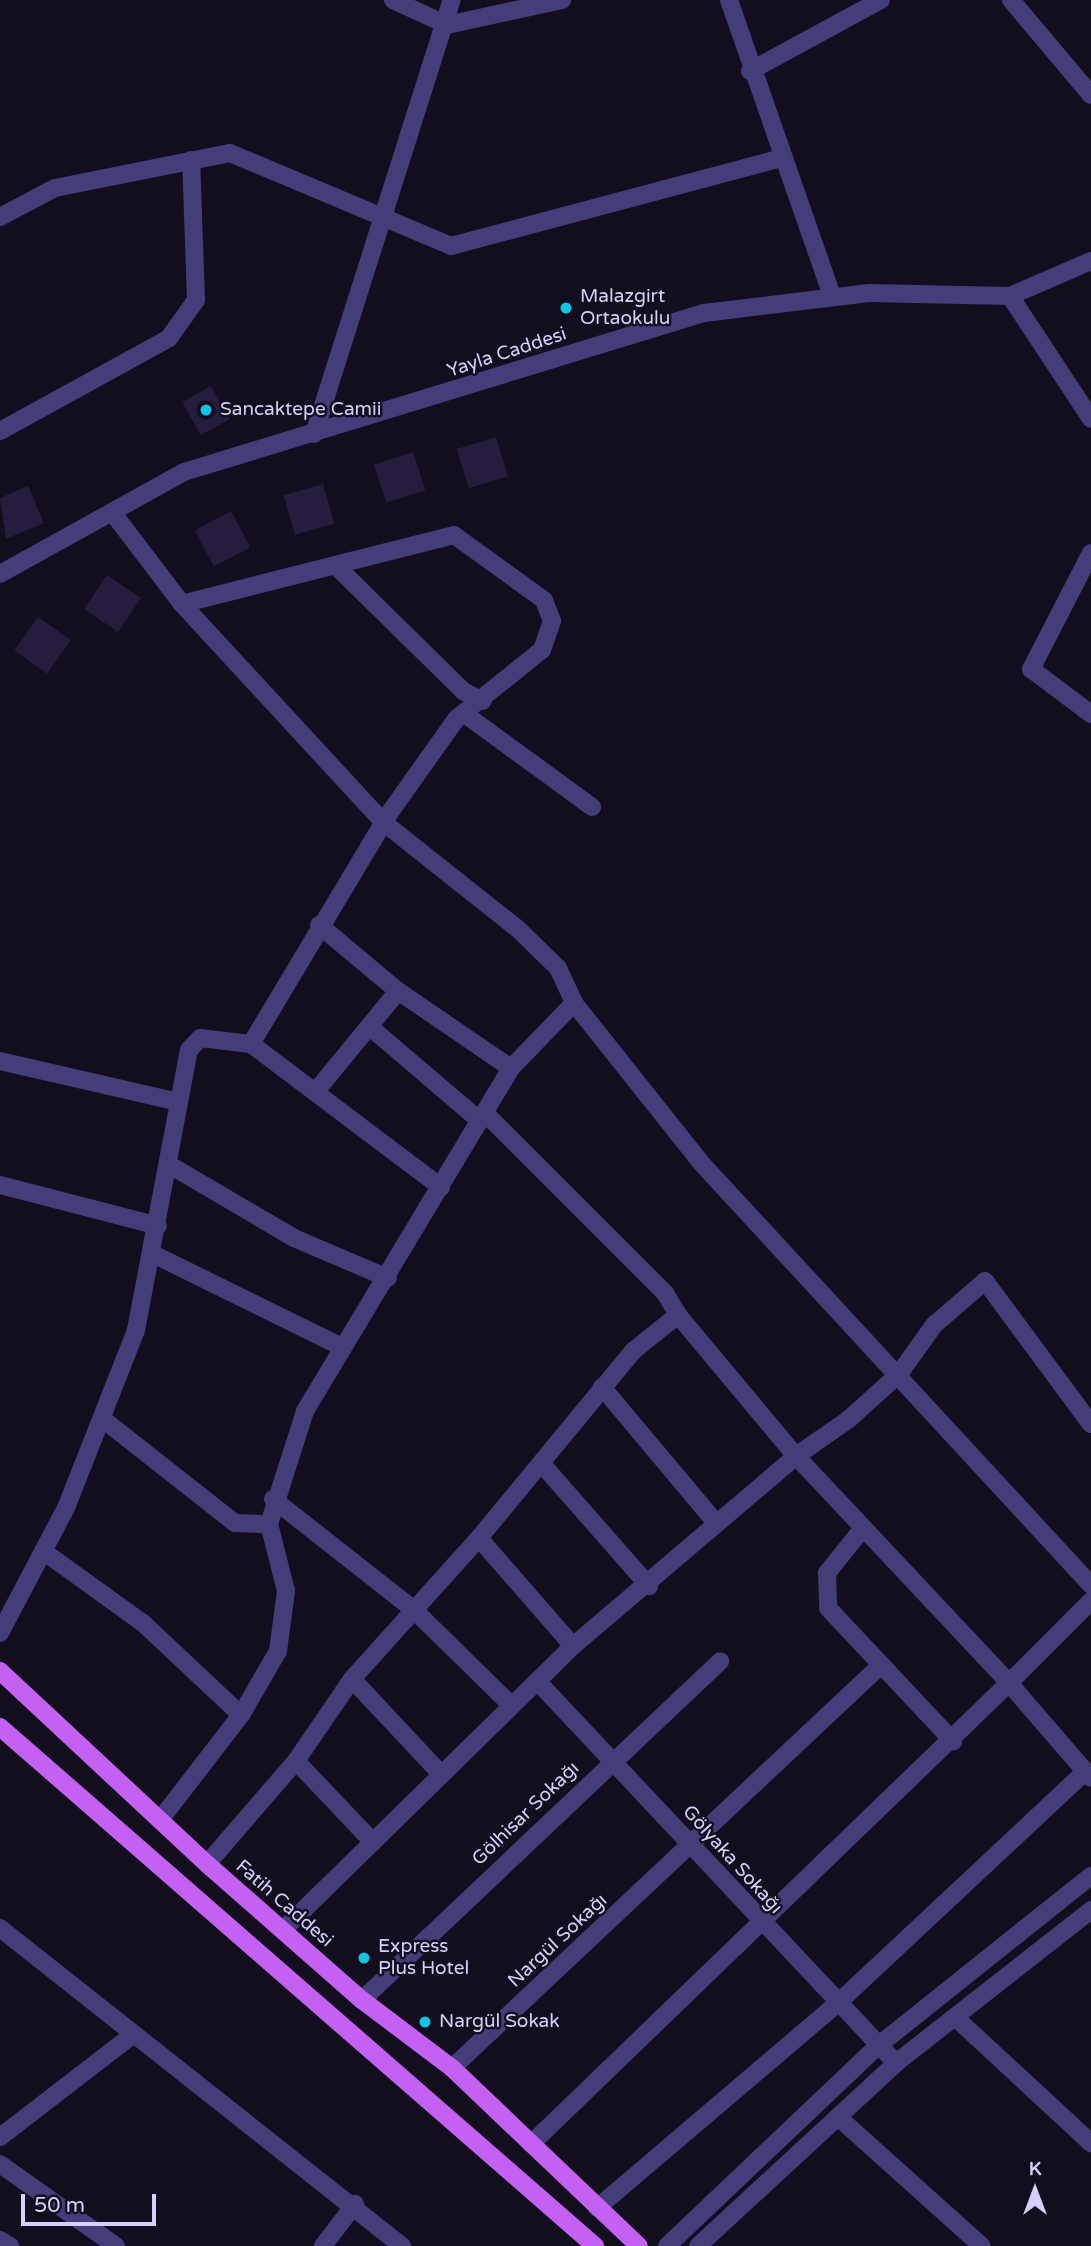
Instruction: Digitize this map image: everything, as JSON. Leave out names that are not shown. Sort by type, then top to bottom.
[{"type":"main road","name":"Fatih Caddesi","points":[[0,1671],[207,1864],[362,2000],[452,2068],[639,2246]]},
{"type":"main road","points":[[0,1727],[595,2246]]},
{"type":"street","points":[[393,0],[447,25],[562,0]]},
{"type":"street","points":[[314,434],[382,216],[447,25],[452,0]]},
{"type":"street","points":[[729,0],[780,158],[832,296]]},
{"type":"street","points":[[750,71],[881,0]]},
{"type":"street","points":[[1011,0],[1091,95]]},
{"type":"street","points":[[0,217],[55,188],[230,153],[451,246],[780,158]]},
{"type":"street","points":[[0,431],[169,338],[196,300],[191,160]]},
{"type":"street","name":"Yayla Caddesi","points":[[0,574],[184,472],[704,313],[832,296],[1010,296],[1091,261]]},
{"type":"street","points":[[1010,296],[1091,419]]},
{"type":"street","points":[[113,512],[182,604],[383,822],[518,929],[558,968],[574,1003],[703,1165],[900,1374],[1091,1586]]},
{"type":"street","points":[[182,604],[454,535],[544,600],[552,621],[542,650],[466,715],[457,718],[383,822],[319,925],[251,1044]]},
{"type":"street","points":[[1091,552],[1031,668],[1091,714]]},
{"type":"street","points":[[335,565],[463,691],[483,701]]},
{"type":"street","points":[[466,715],[592,807]]},
{"type":"street","points":[[319,925],[398,990],[511,1068]]},
{"type":"street","points":[[316,1091],[398,990]]},
{"type":"street","points":[[160,1820],[241,1714],[272,1667],[285,1620],[286,1591],[269,1524],[274,1499],[305,1411],[342,1347],[388,1278],[511,1068],[574,1003]]},
{"type":"street","points":[[370,1027],[482,1117],[665,1293],[678,1315],[796,1456],[1009,1683],[1088,1775],[839,2002],[597,2208]]},
{"type":"street","points":[[0,1633],[43,1551],[104,1420],[136,1330],[158,1226],[175,1101],[189,1050],[200,1038],[251,1044],[441,1187]]},
{"type":"street","points":[[0,1061],[175,1101]]},
{"type":"street","points":[[168,1164],[294,1238],[388,1278]]},
{"type":"street","points":[[0,1185],[158,1226]]},
{"type":"street","points":[[153,1254],[342,1347]]},
{"type":"street","points":[[283,1930],[440,1773],[538,1683],[573,1646],[649,1586],[716,1523],[796,1456],[900,1374],[934,1325],[985,1281],[1091,1424]]},
{"type":"street","points":[[207,1864],[296,1761],[352,1679],[480,1538],[632,1351],[678,1315]]},
{"type":"street","points":[[602,1387],[716,1523]]},
{"type":"street","points":[[104,1420],[235,1523],[269,1524]]},
{"type":"street","points":[[541,1463],[649,1586]]},
{"type":"street","points":[[274,1499],[415,1610],[511,1705]]},
{"type":"street","points":[[863,1528],[831,1563],[824,1593],[832,1615],[953,1741]]},
{"type":"street","points":[[480,1538],[573,1646]]},
{"type":"street","points":[[43,1551],[143,1623],[241,1714]]},
{"type":"street","points":[[531,2144],[953,1741],[1091,1601]]},
{"type":"street","name":"Gölhisar Sokağı","points":[[362,2000],[720,1661]]},
{"type":"street","name":"Nargül Sokağı","points":[[452,2068],[881,1665]]},
{"type":"street","points":[[352,1679],[440,1773]]},
{"type":"street","name":"Gölyaka Sokağı","points":[[538,1683],[611,1762],[693,1844],[762,1925],[896,2063]]},
{"type":"street","points":[[296,1761],[373,1842]]},
{"type":"street","points":[[667,2246],[879,2045],[1091,1876]]},
{"type":"street","points":[[698,2246],[896,2063],[957,2018],[1091,1910]]},
{"type":"street","points":[[0,1928],[131,2036],[355,2204],[402,2246]]},
{"type":"street","points":[[957,2018],[1091,2143]]},
{"type":"street","points":[[0,2137],[131,2036]]},
{"type":"street","points":[[838,2117],[982,2246]]},
{"type":"street","points":[[0,2164],[116,2246]]},
{"type":"street","points":[[323,2246],[355,2204]]},
{"type":"street","points":[[0,2240],[10,2246]]},
{"type":"building","name":"Sancaktepe Camii","points":[[211,386],[229,419],[201,435],[182,402]]},
{"type":"building","points":[[496,437],[508,476],[469,488],[457,449]]},
{"type":"building","points":[[413,452],[425,490],[386,503],[374,465]]},
{"type":"building","points":[[323,484],[334,523],[295,535],[284,495]]},
{"type":"building","points":[[28,486],[44,523],[6,539],[0,498]]},
{"type":"building","points":[[231,511],[250,547],[214,566],[195,530]]},
{"type":"building","points":[[107,575],[141,598],[118,632],[84,609]]},
{"type":"building","points":[[38,617],[71,640],[47,674],[14,651]]},
{"type":"place","name":"Malazgirt Ortaokulu","points":[[566,308]]},
{"type":"place","name":"Sancaktepe Camii","points":[[206,410]]},
{"type":"place","name":"Express Plus Hotel","points":[[364,1958]]},
{"type":"place","name":"Nargül Sokak","points":[[425,2022]]}]
